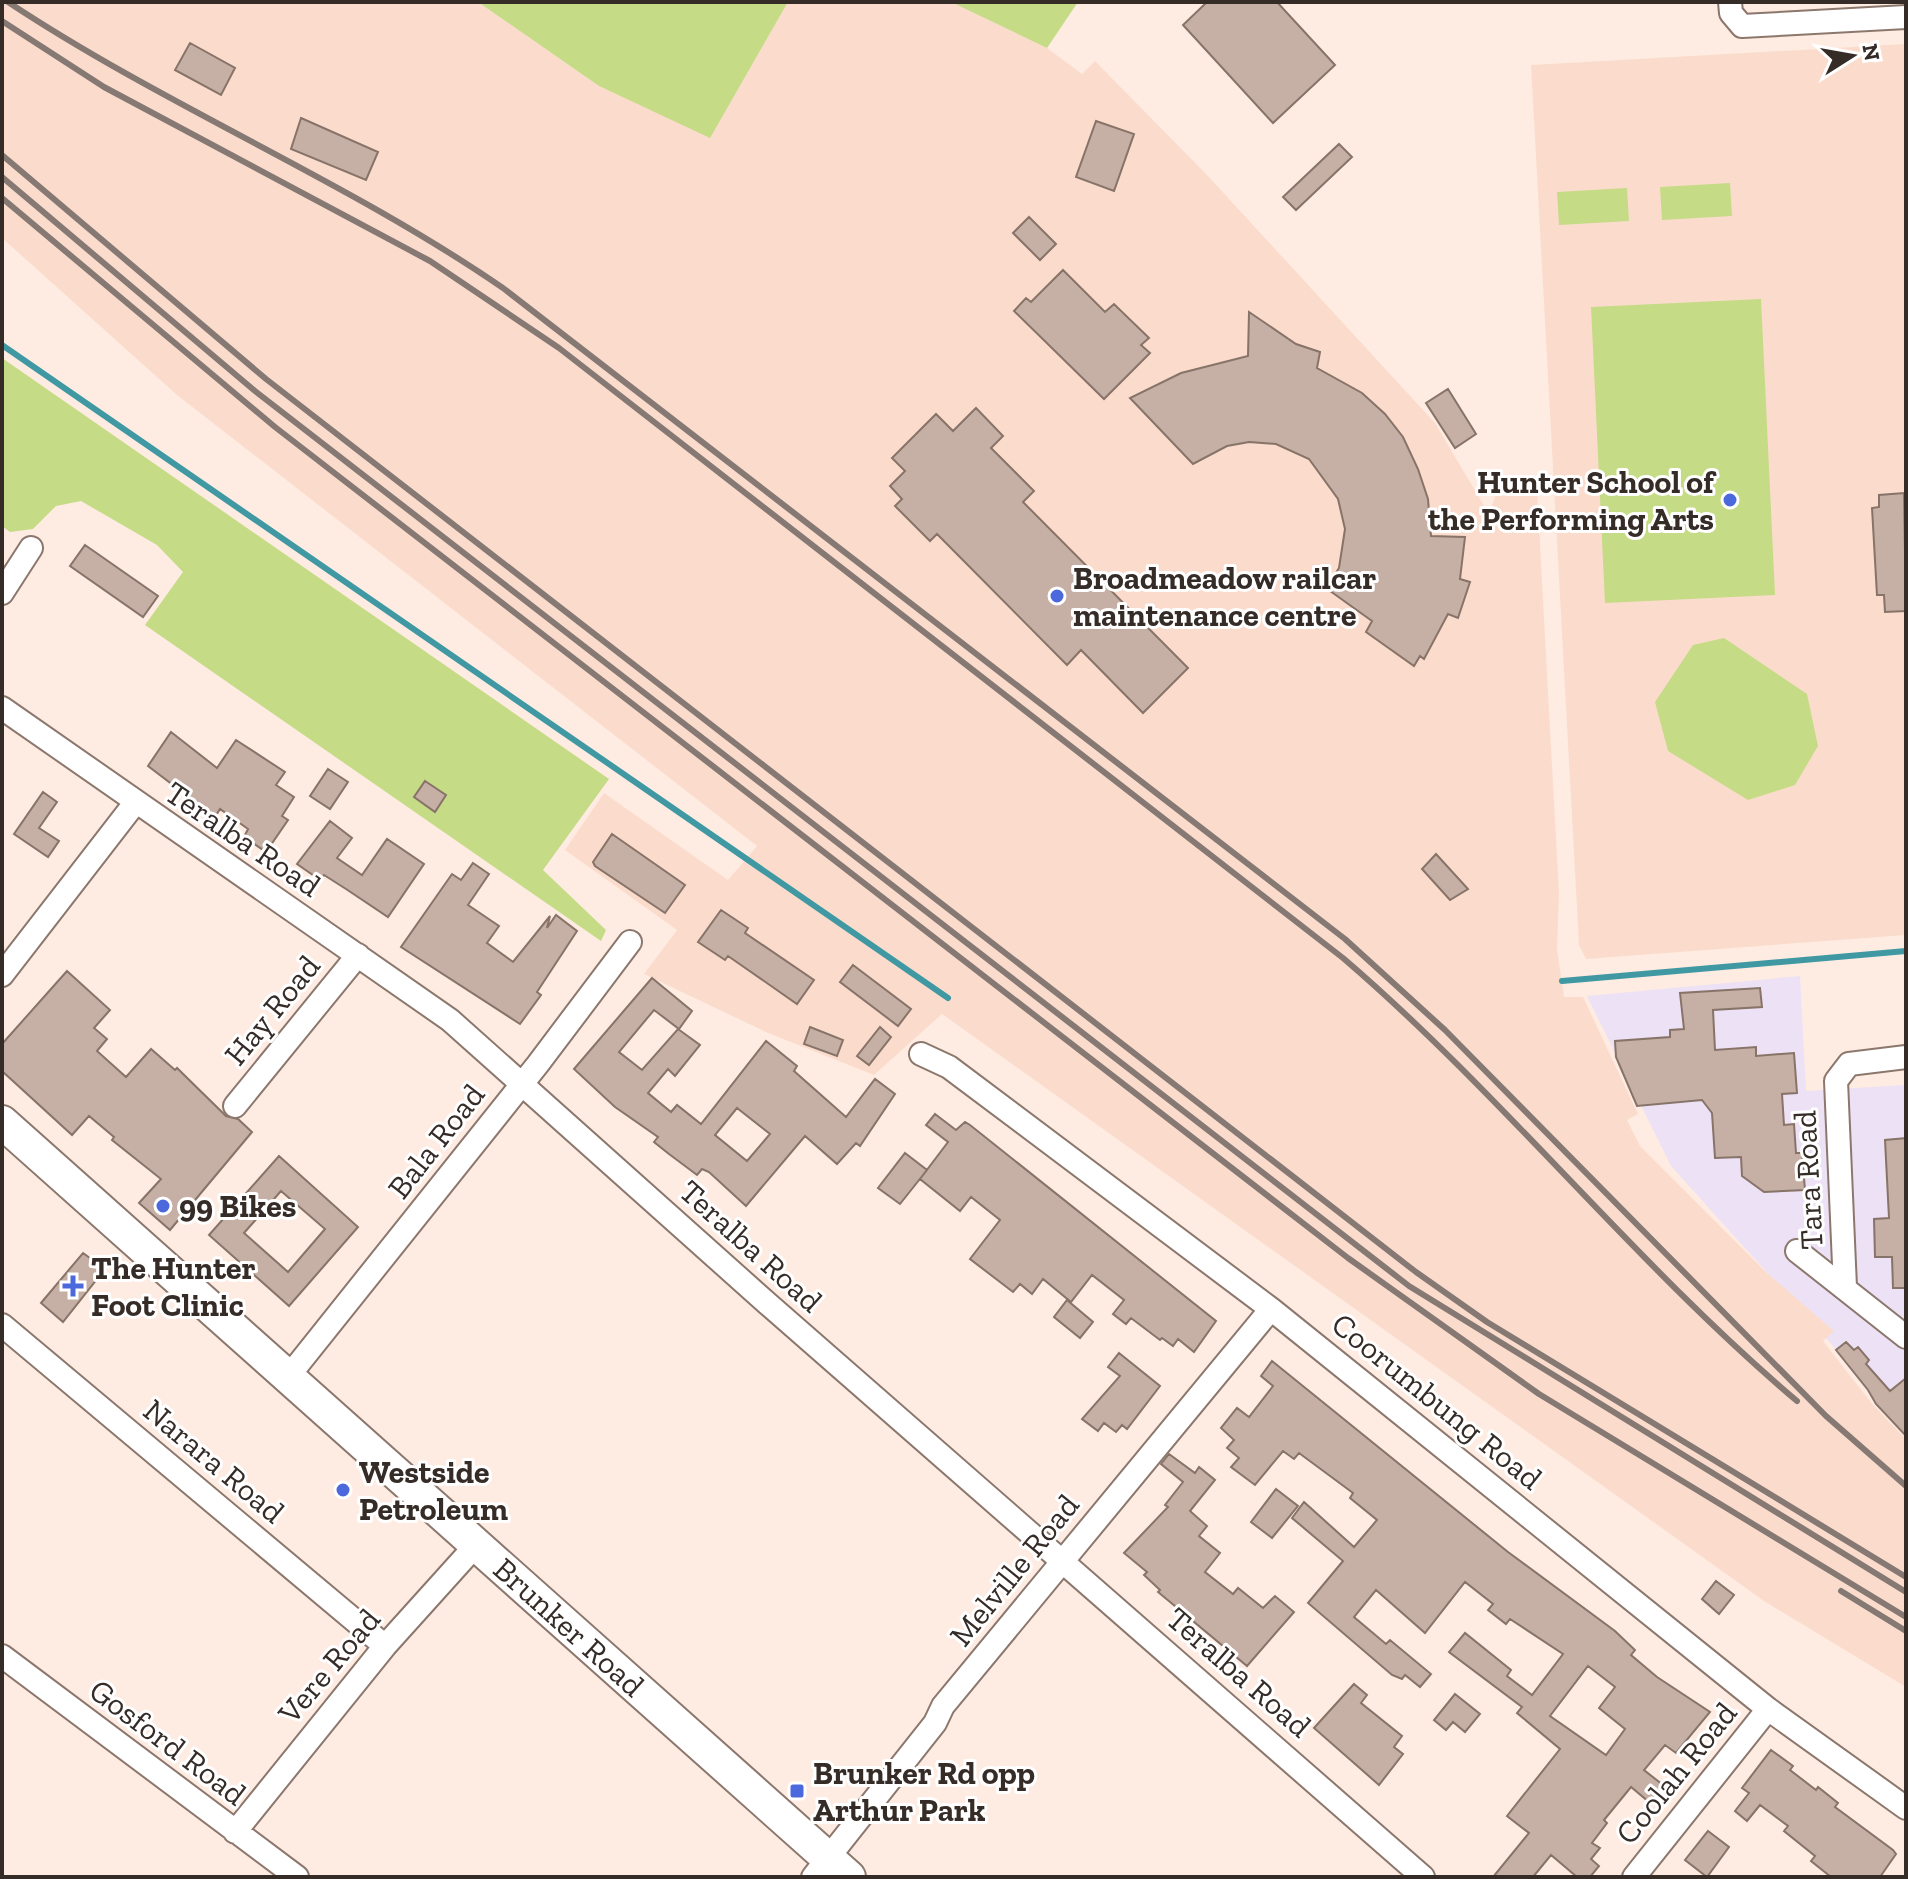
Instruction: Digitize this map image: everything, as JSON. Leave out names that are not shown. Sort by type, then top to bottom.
[{"type":"main road","name":"Brunker Road","points":[[3,1124],[476,1545],[830,1871]]},
{"type":"street","points":[[1730,8],[1742,26],[1906,17]]},
{"type":"street","points":[[2,593],[31,548]]},
{"type":"street","name":"Teralba Road","points":[[2,708],[450,1020],[1423,1877]]},
{"type":"street","points":[[2,975],[135,803]]},
{"type":"street","name":"Bala Road","points":[[288,1377],[522,1084],[630,942]]},
{"type":"street","name":"Hay Road","points":[[235,1106],[358,955]]},
{"type":"street","name":"Coorumbung Road","points":[[921,1054],[949,1067],[1271,1309],[1768,1709],[1906,1808]]},
{"type":"street","name":"Tara Road","points":[[1845,1287],[1836,1081],[1840,1071],[1857,1062],[1906,1057]]},
{"type":"street","points":[[1797,1251],[1906,1337]]},
{"type":"street","name":"Melville Road","points":[[830,1871],[935,1723],[943,1706],[1271,1309]]},
{"type":"street","name":"Narara Road","points":[[2,1325],[385,1646]]},
{"type":"street","name":"Vere Road","points":[[235,1832],[385,1646],[476,1545]]},
{"type":"street","name":"Gosford Road","points":[[2,1656],[297,1877]]},
{"type":"street","name":"Coolah Road","points":[[1634,1877],[1768,1709]]},
{"type":"shaded area","points":[[2,2],[478,2],[599,86],[710,137],[788,2],[951,2],[1047,48],[1082,74],[1095,61],[1208,176],[1435,423],[1489,514],[1502,476],[1505,475],[1502,496],[1537,489],[1559,894],[1557,949],[1564,997],[1583,997],[1638,1114],[1627,1120],[1640,1146],[1767,1273],[1834,1331],[1823,1341],[1873,1405],[1906,1439],[1906,1687],[1764,1601],[942,1014],[874,1075],[768,1033],[644,974],[677,930],[565,850],[604,793],[728,880],[757,846],[177,395],[2,238]]},
{"type":"shaded area","name":"Hunter School of the Performing Arts","points":[[1906,44],[1906,935],[1586,959],[1579,945],[1531,65]]},
{"type":"shaded area","points":[[1800,976],[1806,1091],[1906,1085],[1906,1427],[1671,1166],[1587,996]]},
{"type":"green space","points":[[478,2],[788,2],[710,138],[599,86]]},
{"type":"green space","points":[[951,2],[1078,2],[1047,48]]},
{"type":"green space","points":[[1730,183],[1732,216],[1662,220],[1660,187]]},
{"type":"green space","points":[[1627,188],[1629,221],[1559,225],[1557,192]]},
{"type":"green space","points":[[1761,299],[1775,595],[1605,603],[1591,307]]},
{"type":"green space","points":[[2,358],[609,779],[543,870],[606,930],[601,941],[145,625],[183,572],[157,545],[81,501],[56,506],[33,529],[10,532],[2,526]]},
{"type":"green space","points":[[1724,638],[1807,694],[1818,746],[1795,785],[1748,800],[1668,751],[1655,702],[1693,645]]},
{"type":"building","points":[[1207,2],[1277,2],[1335,65],[1273,123],[1183,25]]},
{"type":"building","points":[[190,43],[235,68],[221,95],[175,70]]},
{"type":"building","points":[[301,118],[378,152],[366,180],[291,149]]},
{"type":"building","points":[[1096,121],[1134,134],[1114,191],[1076,177]]},
{"type":"building","points":[[1339,144],[1352,157],[1296,210],[1283,197]]},
{"type":"building","points":[[1029,217],[1056,244],[1040,260],[1013,233]]},
{"type":"building","points":[[1063,270],[1105,312],[1114,304],[1149,338],[1141,345],[1150,353],[1104,399],[1014,311],[1026,298],[1031,302]]},
{"type":"building","points":[[1249,312],[1296,344],[1320,352],[1317,368],[1362,393],[1385,414],[1403,437],[1418,469],[1428,499],[1431,536],[1465,537],[1460,579],[1470,582],[1458,618],[1448,614],[1424,659],[1420,656],[1414,666],[1366,632],[1372,621],[1326,588],[1339,568],[1345,529],[1338,499],[1309,459],[1276,444],[1249,442],[1227,446],[1193,464],[1130,398],[1181,373],[1248,356]]},
{"type":"building","points":[[1448,389],[1476,434],[1455,448],[1426,403]]},
{"type":"building","name":"Broadmeadow railcar maintenance centre","points":[[976,408],[1003,436],[991,448],[1034,491],[1023,502],[1188,668],[1143,713],[1081,650],[1067,665],[937,534],[930,541],[895,506],[902,499],[890,486],[905,471],[892,458],[936,414],[953,431]]},
{"type":"building","points":[[1904,493],[1906,611],[1885,612],[1884,595],[1877,595],[1872,508],[1879,507],[1879,495]]},
{"type":"building","points":[[85,545],[158,596],[143,617],[70,566]]},
{"type":"building","points":[[171,732],[217,768],[236,740],[285,772],[276,785],[294,797],[282,816],[288,820],[266,852],[244,837],[248,829],[220,809],[215,817],[148,766]]},
{"type":"building","points":[[328,769],[348,782],[330,809],[310,796]]},
{"type":"building","points":[[425,781],[446,795],[435,812],[414,797]]},
{"type":"building","points":[[43,792],[57,802],[39,828],[59,841],[48,857],[14,834]]},
{"type":"building","points":[[330,821],[352,838],[337,858],[362,875],[387,839],[424,864],[388,917],[324,875],[320,880],[297,864]]},
{"type":"building","points":[[612,834],[685,885],[665,913],[595,866],[593,862]]},
{"type":"building","points":[[1436,854],[1468,889],[1450,900],[1422,869]]},
{"type":"building","points":[[473,863],[489,874],[468,905],[499,926],[487,943],[513,962],[550,916],[547,928],[556,915],[577,931],[537,992],[541,995],[520,1024],[401,947],[452,874],[461,880]]},
{"type":"building","points":[[721,910],[748,928],[745,933],[814,980],[797,1004],[728,956],[725,960],[698,942]]},
{"type":"building","points":[[853,965],[911,1009],[898,1026],[840,982]]},
{"type":"building","points":[[67,971],[110,1010],[94,1028],[107,1039],[97,1051],[126,1077],[151,1049],[175,1070],[177,1068],[226,1116],[238,1119],[252,1132],[170,1230],[139,1203],[161,1179],[112,1140],[114,1137],[89,1116],[72,1135],[2,1071],[2,1044]]},
{"type":"building","points":[[652,978],[692,1011],[679,1029],[654,1010],[619,1052],[642,1070],[678,1029],[700,1045],[675,1076],[668,1069],[648,1093],[671,1112],[677,1105],[701,1124],[766,1041],[797,1066],[794,1071],[846,1117],[875,1079],[895,1094],[860,1146],[856,1143],[837,1164],[805,1136],[746,1206],[709,1172],[702,1169],[697,1175],[669,1154],[654,1142],[658,1137],[615,1107],[574,1069]],"holes":[[[737,1108],[770,1134],[747,1161],[715,1135]]]},
{"type":"building","points":[[1760,988],[1762,1007],[1713,1010],[1715,1050],[1756,1047],[1756,1056],[1794,1053],[1797,1093],[1782,1094],[1784,1125],[1794,1124],[1796,1153],[1802,1153],[1805,1190],[1764,1192],[1742,1176],[1741,1157],[1715,1158],[1712,1113],[1702,1100],[1637,1106],[1616,1057],[1615,1041],[1670,1037],[1670,1030],[1684,1029],[1680,993]]},
{"type":"building","points":[[810,1027],[843,1040],[837,1056],[804,1044]]},
{"type":"building","points":[[880,1027],[891,1037],[869,1065],[857,1056]]},
{"type":"building","points":[[935,1114],[956,1130],[965,1122],[970,1125],[1216,1321],[1194,1352],[1178,1339],[1173,1346],[1162,1338],[1160,1340],[1131,1318],[1126,1324],[1113,1314],[1124,1300],[1092,1275],[1071,1302],[1043,1279],[1032,1294],[1020,1284],[1013,1292],[970,1259],[1000,1220],[971,1197],[960,1211],[920,1179],[948,1142],[926,1125]]},
{"type":"building","points":[[1906,1138],[1906,1288],[1893,1288],[1892,1257],[1875,1257],[1874,1219],[1889,1218],[1885,1140]]},
{"type":"building","points":[[905,1153],[927,1170],[900,1204],[878,1188]]},
{"type":"building","points":[[279,1156],[358,1227],[289,1306],[209,1235]],"holes":[[[281,1191],[325,1229],[288,1272],[244,1233]]]},
{"type":"building","name":"The Hunter Foot Clinic","points":[[83,1253],[105,1269],[63,1322],[41,1303]]},
{"type":"building","points":[[1067,1300],[1093,1322],[1080,1338],[1054,1317]]},
{"type":"building","points":[[1846,1342],[1854,1350],[1858,1347],[1869,1360],[1866,1364],[1890,1391],[1906,1378],[1906,1436],[1876,1404],[1836,1350]]},
{"type":"building","points":[[1119,1353],[1160,1386],[1127,1429],[1122,1425],[1116,1432],[1104,1423],[1098,1431],[1082,1419],[1120,1376],[1108,1367]]},
{"type":"building","points":[[1272,1361],[1508,1552],[1615,1631],[1635,1650],[1631,1655],[1657,1677],[1710,1712],[1676,1753],[1665,1745],[1644,1770],[1663,1785],[1649,1802],[1631,1787],[1604,1820],[1607,1823],[1592,1843],[1600,1848],[1591,1859],[1599,1866],[1590,1877],[1577,1877],[1551,1855],[1533,1877],[1493,1877],[1529,1833],[1507,1816],[1560,1749],[1517,1713],[1522,1707],[1449,1652],[1465,1633],[1511,1670],[1507,1676],[1532,1695],[1563,1654],[1510,1619],[1506,1624],[1488,1610],[1493,1604],[1465,1582],[1425,1633],[1376,1590],[1354,1617],[1386,1644],[1390,1640],[1431,1674],[1420,1687],[1405,1675],[1402,1679],[1392,1675],[1308,1603],[1343,1561],[1292,1518],[1304,1502],[1354,1547],[1377,1520],[1350,1498],[1353,1493],[1299,1453],[1294,1459],[1283,1451],[1255,1485],[1231,1467],[1239,1458],[1227,1448],[1234,1440],[1221,1428],[1237,1408],[1249,1417],[1273,1386],[1261,1376]],"holes":[[[1588,1666],[1615,1687],[1599,1708],[1625,1729],[1606,1755],[1550,1716]]]},
{"type":"building","points":[[1169,1454],[1195,1473],[1199,1467],[1215,1480],[1190,1511],[1207,1526],[1199,1536],[1220,1553],[1205,1572],[1233,1594],[1238,1588],[1263,1608],[1275,1596],[1294,1612],[1247,1666],[1158,1592],[1160,1590],[1144,1575],[1147,1572],[1124,1553],[1168,1507],[1165,1505],[1183,1482],[1161,1464]]},
{"type":"building","points":[[1276,1489],[1298,1506],[1272,1538],[1251,1522]]},
{"type":"building","points":[[1716,1581],[1734,1595],[1719,1614],[1702,1599]]},
{"type":"building","points":[[1354,1684],[1367,1695],[1361,1703],[1402,1736],[1394,1747],[1403,1754],[1379,1785],[1314,1728]]},
{"type":"building","points":[[1455,1694],[1480,1714],[1465,1732],[1453,1722],[1446,1730],[1434,1720]]},
{"type":"building","points":[[1771,1750],[1793,1766],[1790,1770],[1838,1803],[1835,1807],[1893,1850],[1896,1854],[1880,1877],[1831,1877],[1811,1861],[1815,1856],[1784,1831],[1788,1826],[1760,1805],[1747,1821],[1735,1811],[1749,1793],[1742,1788]]},
{"type":"building","points":[[1708,1831],[1729,1847],[1707,1877],[1685,1860]]},
{"type":"waterway","points":[[2,345],[948,998]]},
{"type":"waterway","points":[[1562,981],[1906,951]]},
{"type":"railway","points":[[8,2],[131,76],[382,213],[503,288],[1345,939],[1445,1030],[1826,1416],[1906,1486]]},
{"type":"railway","points":[[2,21],[104,87],[430,261],[559,348],[1343,958],[1459,1066],[1680,1293],[1797,1401]]},
{"type":"railway","points":[[2,155],[266,379],[1416,1272],[1487,1322],[1906,1577]]},
{"type":"railway","points":[[2,177],[255,391],[1409,1286],[1906,1592]]},
{"type":"railway","points":[[2,198],[275,427],[1348,1258],[1539,1394],[1906,1617]]},
{"type":"railway","points":[[1841,1591],[1906,1631]]},
{"type":"place","name":"Hunter School of the Performing Arts","points":[[1730,500]]},
{"type":"place","name":"Broadmeadow railcar maintenance centre","points":[[1057,596]]},
{"type":"place","name":"99 Bikes","points":[[163,1206]]},
{"type":"place","name":"The Hunter Foot Clinic","points":[[73,1286]]},
{"type":"place","name":"Westside Petroleum","points":[[343,1490]]},
{"type":"place","name":"Brunker Rd opp Arthur Park","points":[[797,1791]]}]
